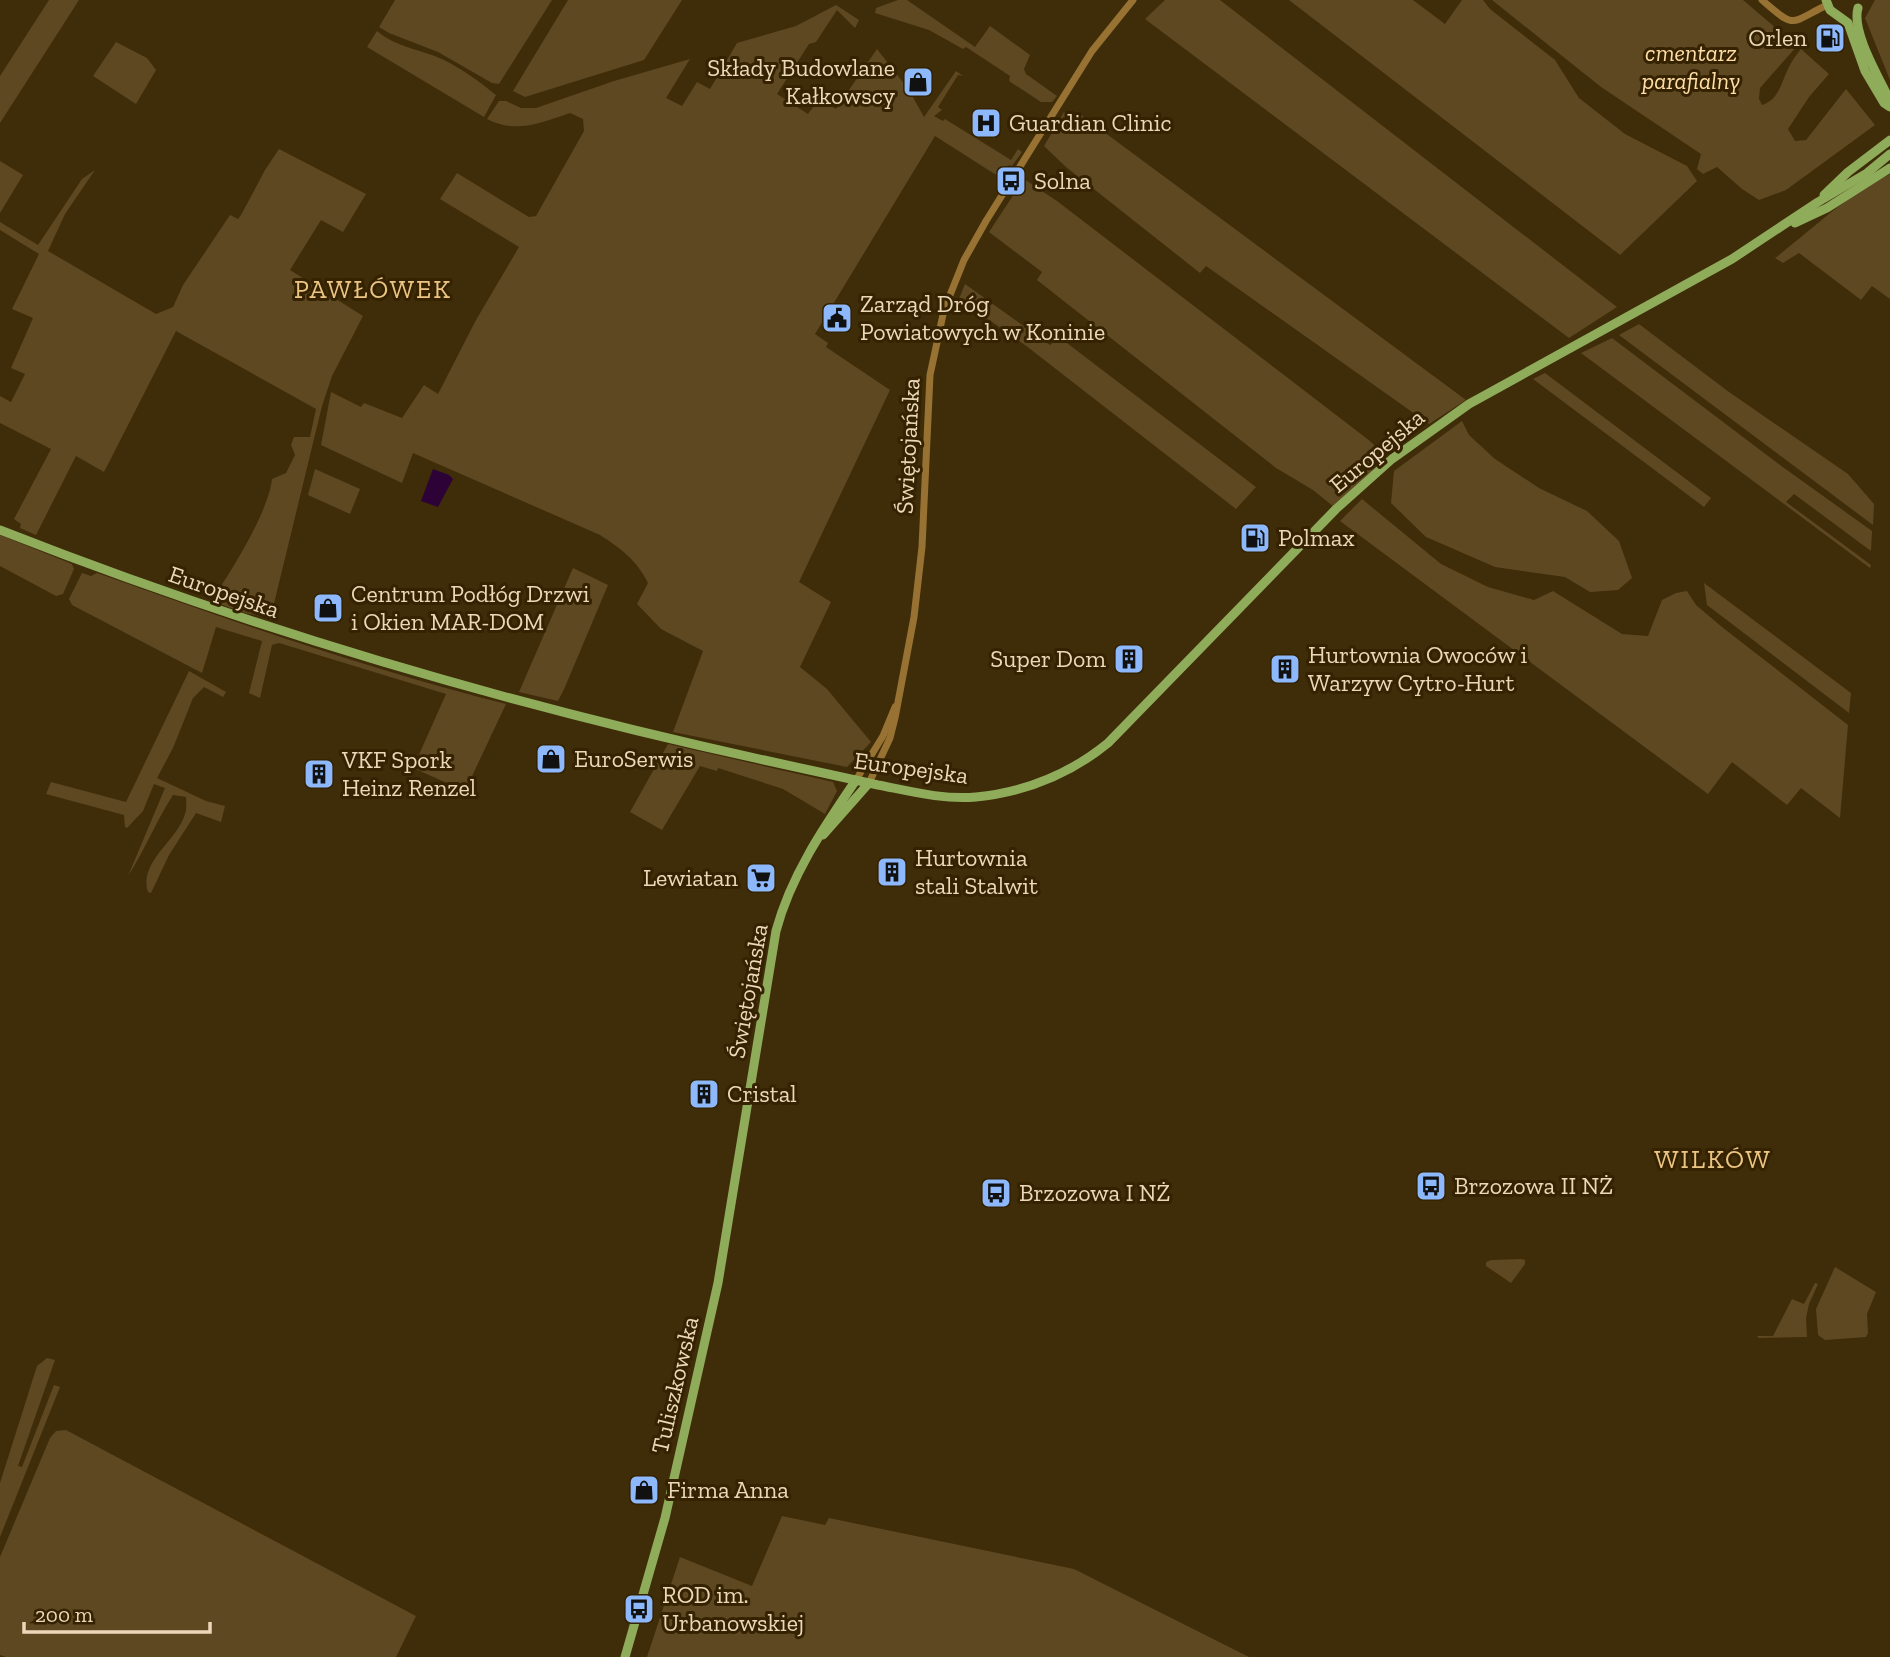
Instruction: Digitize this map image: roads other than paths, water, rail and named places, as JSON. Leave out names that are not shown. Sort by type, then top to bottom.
[{"type":"main road","points":[[1826,3],[1848,23],[1871,81],[1884,103],[1890,107]]},
{"type":"main road","points":[[1835,13],[1849,15],[1860,4]]},
{"type":"main road","points":[[1860,4],[1856,18],[1868,55],[1890,101]]},
{"type":"main road","name":"Europejska","points":[[1818,202],[1848,172],[1888,141]]},
{"type":"main road","name":"Europejska","points":[[0,530],[198,604],[387,665],[537,707],[869,783],[935,795],[974,797],[1020,789],[1047,780],[1081,763],[1125,728],[1320,525],[1407,447],[1489,392],[1725,263],[1867,173],[1890,154]]},
{"type":"main road","points":[[1775,232],[1827,208],[1890,169]]},
{"type":"main road","name":"Świętojańska","points":[[733,1200],[774,937],[791,887],[856,780]]},
{"type":"main road","name":"Świętojańska","points":[[819,838],[830,830],[869,783]]},
{"type":"main road","name":"Tuliszkowska","points":[[625,1657],[650,1575],[672,1488],[718,1283],[733,1200]]},
{"type":"street","name":"Świętojańska","points":[[869,783],[892,729],[914,617],[920,569],[930,375],[944,310],[964,260],[986,221],[1092,51],[1133,0]]},
{"type":"street","points":[[1762,0],[1785,19],[1794,22],[1802,20],[1826,3]]},
{"type":"street","name":"Świętojańska","points":[[856,780],[883,736],[899,697]]},
{"type":"place","name":"Orlen","points":[[1830,38]]},
{"type":"place","name":"Składy Budowlane Kałkowscy","points":[[918,82]]},
{"type":"place","name":"Guardian Clinic","points":[[986,123]]},
{"type":"place","name":"Solna","points":[[1011,181]]},
{"type":"place","name":"Zarząd Dróg Powiatowych w Koninie","points":[[837,318]]},
{"type":"place","name":"Polmax","points":[[1255,538]]},
{"type":"place","name":"Centrum Podłóg Drzwi i Okien MAR-DOM","points":[[328,608]]},
{"type":"place","name":"Super Dom","points":[[1129,659]]},
{"type":"place","name":"Hurtownia Owoców i Warzyw Cytro-Hurt","points":[[1285,669]]},
{"type":"place","name":"EuroSerwis","points":[[551,759]]},
{"type":"place","name":"VKF Spork Heinz Renzel","points":[[319,774]]},
{"type":"place","name":"Hurtownia stali Stalwit","points":[[892,872]]},
{"type":"place","name":"Lewiatan","points":[[761,878]]},
{"type":"place","name":"Cristal","points":[[704,1094]]},
{"type":"place","name":"Brzozowa II NŻ","points":[[1431,1186]]},
{"type":"place","name":"Brzozowa I NŻ","points":[[996,1193]]},
{"type":"place","name":"Firma Anna","points":[[644,1490]]},
{"type":"place","name":"ROD im. Urbanowskiej","points":[[639,1609]]},
{"type":"district","name":"PAWŁÓWEK","points":[[373,289]]},
{"type":"district","name":"WILKÓW","points":[[1713,1159]]},
{"type":"park label","name":"cmentarz parafialny","points":[[1691,67]]}]
